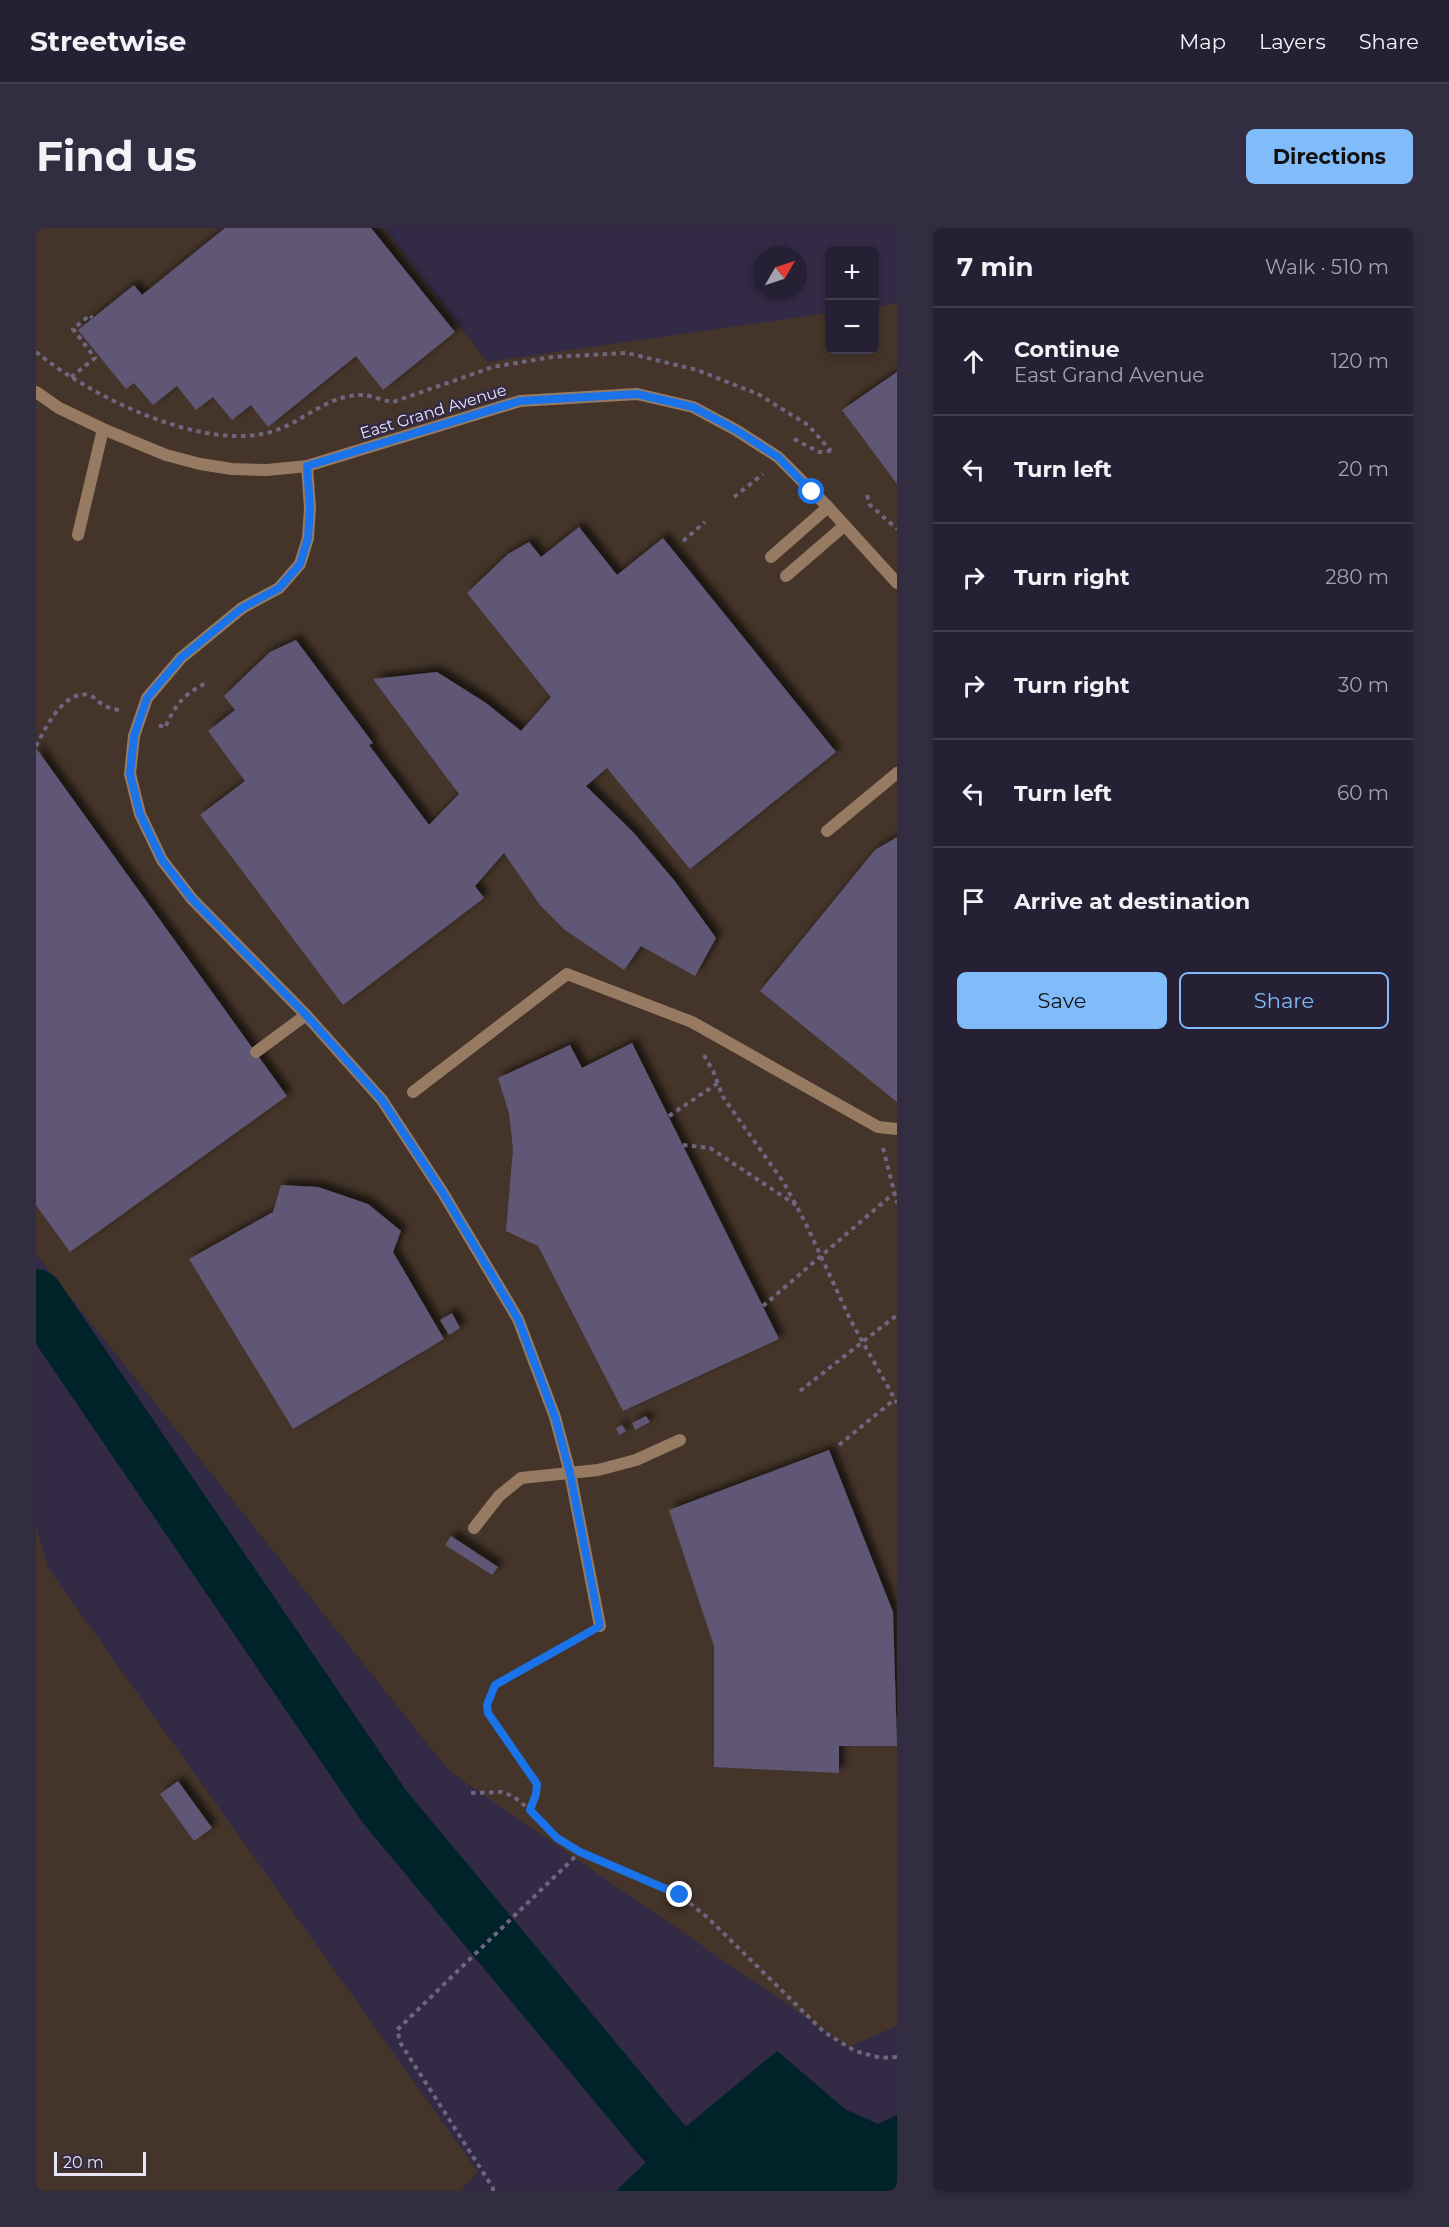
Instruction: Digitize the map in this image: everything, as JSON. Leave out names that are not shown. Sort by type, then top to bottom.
[{"type":"street","name":"East Grand Avenue","points":[[36,392],[59,408],[166,456],[232,469],[267,470],[307,466],[520,401],[637,394],[693,407],[736,430],[778,457],[828,507],[897,583]]},
{"type":"street","points":[[78,535],[103,429]]},
{"type":"street","points":[[307,466],[310,508],[308,538],[300,564],[279,588],[242,608],[181,658],[147,698],[134,736],[130,774],[140,814],[162,860],[192,899],[306,1015],[382,1100],[443,1193],[518,1319],[555,1417],[570,1473],[600,1626]]},
{"type":"street","points":[[771,556],[828,507]]},
{"type":"street","points":[[786,576],[844,526]]},
{"type":"street","points":[[827,831],[897,773]]},
{"type":"street","points":[[413,1092],[567,974],[692,1022],[878,1127],[897,1129]]},
{"type":"street","points":[[256,1052],[306,1015]]},
{"type":"street","points":[[474,1528],[499,1496],[521,1479],[598,1470],[636,1460],[680,1440]]},
{"type":"path","points":[[71,377],[95,357],[73,329],[90,315],[92,318]]},
{"type":"path","points":[[36,352],[55,368],[108,398],[154,419],[226,435],[263,434],[290,424],[333,399],[352,395],[366,394],[393,402],[493,367],[552,357],[627,353],[697,370],[758,394],[808,425],[831,451],[819,453],[794,439]]},
{"type":"path","points":[[734,496],[763,474]]},
{"type":"path","points":[[867,495],[870,505],[897,529]]},
{"type":"path","points":[[683,541],[705,522]]},
{"type":"path","points":[[158,725],[165,728],[172,711],[181,699],[208,681]]},
{"type":"path","points":[[36,746],[53,715],[68,702],[81,695],[87,694],[105,706],[119,710]]},
{"type":"path","points":[[702,1052],[723,1097],[784,1184],[850,1321],[896,1401],[839,1445]]},
{"type":"path","points":[[669,1116],[718,1083]]},
{"type":"path","points":[[878,1127],[897,1203]]},
{"type":"path","points":[[683,1144],[710,1148],[796,1206]]},
{"type":"path","points":[[763,1306],[894,1193]]},
{"type":"path","points":[[800,1391],[897,1315]]},
{"type":"path","points":[[530,1810],[537,1784],[488,1713],[487,1705],[490,1695],[495,1685],[600,1626]]},
{"type":"path","points":[[471,1793],[501,1792],[513,1796],[557,1838],[580,1852],[680,1895],[708,1918],[824,2032],[855,2051],[881,2058],[897,2057]]},
{"type":"path","points":[[493,2191],[401,2044],[397,2030],[580,1852]]},
{"type":"shaded area","points":[[36,228],[384,228],[487,362],[825,314],[825,354],[879,354],[879,306],[897,303],[897,2026],[849,2047],[449,1771],[36,1254]]},
{"type":"shaded area","points":[[36,1527],[49,1569],[478,2172],[460,2191],[36,2191]]},
{"type":"shaded area","points":[[777,2051],[845,2109],[878,2124],[897,2115],[897,2191],[616,2191],[665,2144]]},
{"type":"building","points":[[225,228],[371,228],[455,332],[383,390],[356,356],[268,427],[251,405],[232,420],[213,397],[196,410],[177,386],[153,405],[134,383],[126,389],[78,330],[134,285],[142,295]]},
{"type":"building","points":[[897,372],[897,484],[842,410]]},
{"type":"building","points":[[579,527],[617,575],[663,538],[836,752],[690,869],[607,768],[586,786],[633,832],[674,880],[716,938],[695,976],[641,946],[624,970],[565,930],[540,905],[504,853],[475,886],[484,898],[343,1005],[200,815],[245,781],[208,731],[235,710],[224,696],[270,652],[296,640],[373,743],[369,745],[429,825],[459,794],[373,679],[437,672],[486,703],[521,731],[551,697],[467,593],[508,554],[529,542],[541,557]]},
{"type":"building","points":[[36,748],[287,1096],[70,1252],[36,1205]]},
{"type":"building","points":[[897,837],[897,1102],[760,991],[875,850]]},
{"type":"building","points":[[632,1043],[779,1339],[623,1411],[538,1246],[506,1231],[513,1149],[509,1113],[498,1078],[570,1045],[582,1068]]},
{"type":"building","points":[[281,1185],[318,1187],[368,1204],[401,1231],[393,1252],[444,1339],[293,1429],[189,1259],[273,1212]]},
{"type":"building","points":[[452,1313],[460,1328],[449,1335],[440,1320]]},
{"type":"building","points":[[646,1416],[650,1422],[635,1430],[632,1423]]},
{"type":"building","points":[[622,1425],[626,1431],[619,1435],[616,1428]]},
{"type":"building","points":[[829,1450],[893,1612],[897,1746],[839,1746],[839,1773],[714,1767],[714,1646],[669,1510]]},
{"type":"building","points":[[451,1536],[498,1567],[492,1575],[445,1545]]},
{"type":"building","points":[[178,1781],[212,1828],[194,1841],[160,1794]]},
{"type":"waterway","points":[[36,1296],[384,1806],[665,2144]]},
{"type":"route","points":[[680,1895],[580,1852],[557,1838],[530,1810],[537,1784],[488,1713],[487,1705],[495,1685],[600,1626],[570,1473],[555,1417],[518,1319],[443,1193],[382,1100],[306,1015],[192,899],[162,860],[140,814],[130,774],[134,736],[147,698],[181,658],[242,608],[279,588],[300,564],[308,538],[310,508],[307,466],[520,401],[637,394],[693,407],[736,430],[778,457],[812,492]]}]
